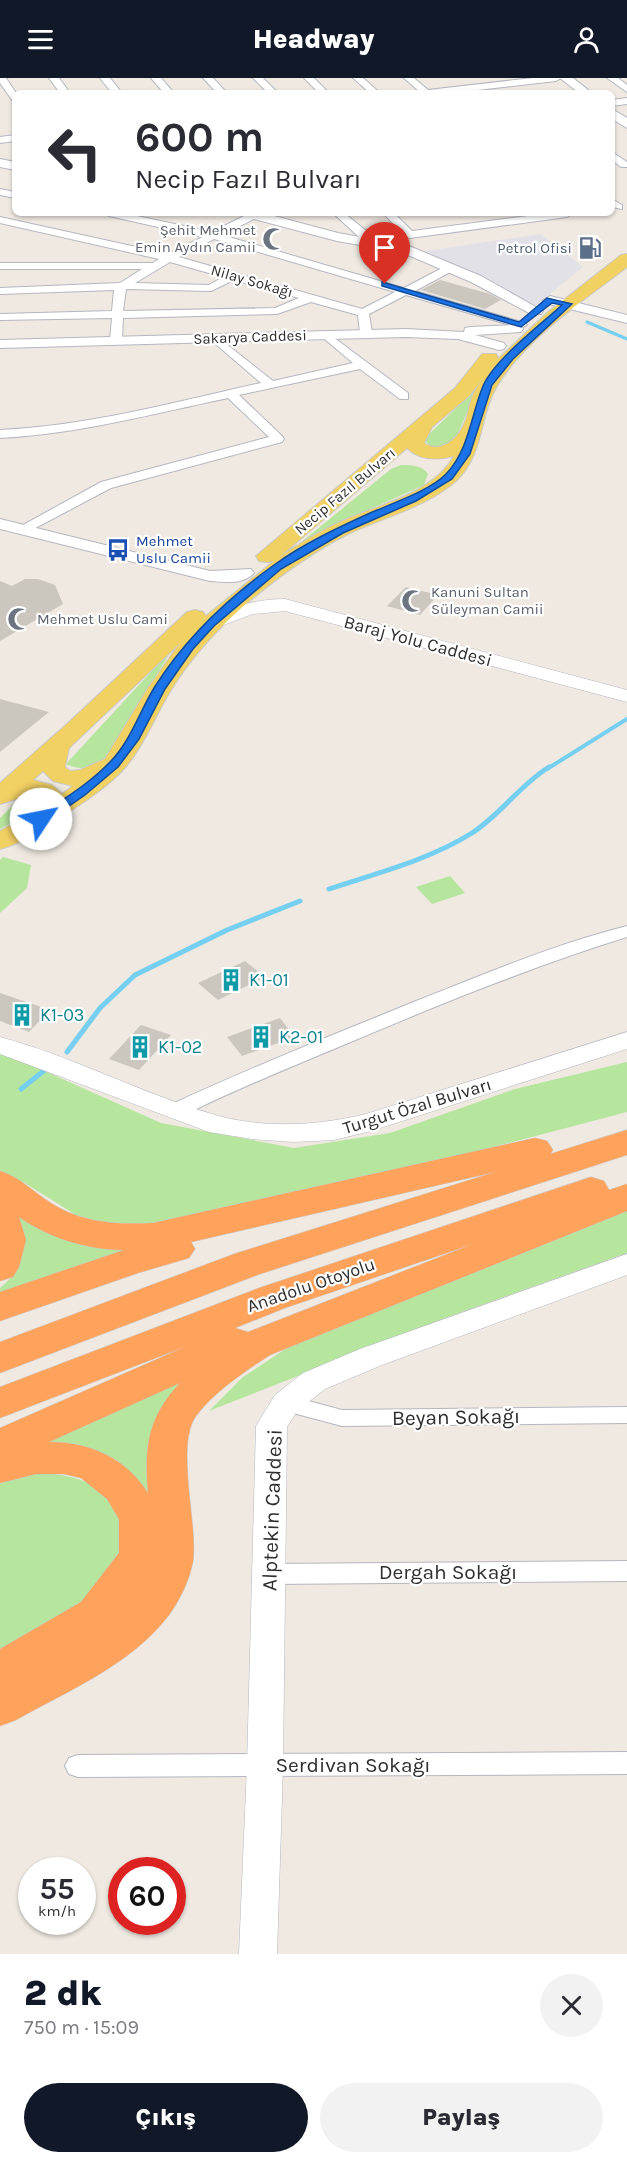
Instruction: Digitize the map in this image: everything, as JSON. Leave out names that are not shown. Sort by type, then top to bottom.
[{"type":"highway","points":[[0,1184],[39,1214],[78,1231],[141,1239],[523,1153],[627,1123]]},
{"type":"highway","points":[[0,1358],[247,1264],[627,1142]]},
{"type":"highway","points":[[0,1307],[127,1263],[466,1166]]},
{"type":"highway","name":"Anadolu Otoyolu","points":[[0,1404],[272,1298],[627,1178]]},
{"type":"highway","points":[[0,1446],[240,1340],[477,1246],[627,1195]]},
{"type":"highway","points":[[0,1706],[99,1651],[133,1624],[152,1602],[167,1578],[174,1540],[166,1455],[177,1412],[212,1374],[256,1345],[627,1195]]},
{"type":"highway","points":[[0,1215],[8,1240],[0,1267]]},
{"type":"highway","points":[[0,1467],[36,1458],[64,1458],[93,1466],[122,1487],[140,1517],[140,1557],[96,1615],[24,1659],[0,1670]]},
{"type":"main road","points":[[551,305],[627,240]]},
{"type":"main road","points":[[551,305],[627,260]]},
{"type":"main road","name":"Necip Fazıl Bulvarı","points":[[0,797],[58,746],[217,596],[462,392],[499,346],[518,327],[551,305]]},
{"type":"main road","name":"Necip Fazıl Bulvarı","points":[[0,841],[41,819],[80,793],[114,765],[133,739],[160,688],[189,646],[210,624],[278,567],[340,530],[435,486],[458,467],[465,454],[488,385],[551,305]]},
{"type":"main road","points":[[423,426],[412,443],[421,451],[429,453],[454,449],[473,427]]},
{"type":"main road","points":[[370,468],[396,461],[422,462],[435,471],[435,486]]},
{"type":"main road","name":"Baraj Yolu Caddesi","points":[[278,567],[273,583],[284,593],[627,696]]},
{"type":"main road","name":"Baraj Yolu Caddesi","points":[[210,624],[243,609],[266,605],[285,605],[627,686]]},
{"type":"main road","points":[[58,746],[51,765],[54,772],[63,778],[90,776],[114,765]]},
{"type":"main road","points":[[0,797],[33,787],[42,789],[54,800],[41,819]]},
{"type":"main road","name":"Turgut Özal Bulvarı","points":[[0,1046],[209,1123],[252,1130],[294,1133],[334,1131],[370,1122],[627,1040]]},
{"type":"main road","name":"Alptekin Caddesi","points":[[258,1954],[265,1766],[272,1426],[286,1403],[314,1381],[371,1357],[627,1264]]},
{"type":"street","points":[[1,78],[12,94]]},
{"type":"street","points":[[105,78],[115,90]]},
{"type":"street","points":[[156,78],[166,90]]},
{"type":"street","points":[[208,78],[219,90]]},
{"type":"street","points":[[258,78],[270,90]]},
{"type":"street","points":[[309,78],[321,90]]},
{"type":"street","points":[[358,78],[372,90]]},
{"type":"street","points":[[409,78],[423,90]]},
{"type":"street","points":[[461,78],[476,90],[513,80],[556,78]]},
{"type":"street","points":[[566,78],[582,90]]},
{"type":"street","points":[[612,78],[627,89]]},
{"type":"street","points":[[513,80],[525,90]]},
{"type":"street","points":[[122,216],[210,236],[406,290],[518,327]]},
{"type":"street","points":[[117,340],[119,291],[122,286],[247,216]]},
{"type":"street","points":[[341,216],[364,236],[375,242]]},
{"type":"street","points":[[391,216],[410,236],[461,224],[516,221],[552,216]]},
{"type":"street","points":[[510,216],[516,221]]},
{"type":"street","points":[[278,217],[337,237],[404,249],[551,305],[627,319]]},
{"type":"street","name":"Nilay Sokağı","points":[[0,220],[169,258],[363,313]]},
{"type":"street","points":[[0,266],[156,266]]},
{"type":"street","points":[[366,333],[363,313],[450,268]]},
{"type":"street","points":[[0,291],[122,286],[211,288],[233,276]]},
{"type":"street","points":[[0,317],[277,311],[310,298]]},
{"type":"street","points":[[406,333],[518,327]]},
{"type":"street","name":"Sakarya Caddesi","points":[[0,344],[406,333],[458,335],[499,346]]},
{"type":"street","points":[[325,334],[404,396]]},
{"type":"street","points":[[216,338],[272,386]]},
{"type":"street","points":[[0,434],[43,432],[77,427],[362,365]]},
{"type":"street","points":[[21,530],[106,485],[278,439],[232,394]]},
{"type":"street","points":[[0,524],[210,576],[225,578],[245,573]]},
{"type":"street","points":[[0,531],[204,584],[216,592]]},
{"type":"street","points":[[175,1111],[242,1079],[424,1005],[579,946],[627,931]]},
{"type":"street","name":"Beyan Sokağı","points":[[286,1403],[342,1418],[627,1414]]},
{"type":"street","name":"Dergah Sokağı","points":[[270,1574],[627,1571]]},
{"type":"street","name":"Serdivan Sokağı","points":[[78,1766],[627,1763]]},
{"type":"shaded area","points":[[541,234],[583,267],[535,306],[425,251]]},
{"type":"green space","points":[[479,386],[454,442],[447,447],[430,447],[424,439]]},
{"type":"green space","points":[[401,465],[416,466],[426,471],[428,474],[424,485],[357,515],[289,552],[391,469]]},
{"type":"green space","points":[[172,649],[105,762],[85,768],[66,764]]},
{"type":"green space","points":[[23,795],[42,799],[41,807],[0,829],[0,818]]},
{"type":"green space","points":[[3,857],[31,865],[27,888],[0,913],[0,860]]},
{"type":"green space","points":[[450,876],[465,893],[432,904],[416,887]]},
{"type":"green space","points":[[0,1051],[161,1123],[294,1148],[390,1133],[515,1089],[627,1062],[627,1112],[390,1174],[172,1227],[119,1227],[76,1215],[23,1182],[0,1172]]},
{"type":"green space","points":[[17,1207],[155,1244],[0,1297],[0,1288],[12,1277]]},
{"type":"green space","points":[[627,1209],[627,1253],[448,1317],[209,1411],[243,1377],[287,1348]]},
{"type":"green space","points":[[190,1376],[154,1507],[33,1448]]},
{"type":"green space","points":[[25,1471],[54,1474],[83,1481],[107,1495],[115,1506],[120,1521],[121,1564],[85,1606],[0,1655],[0,1479]]},
{"type":"building","points":[[440,280],[490,294],[501,300],[485,309],[421,290]]},
{"type":"building","name":"Mehmet Uslu Cami","points":[[25,579],[38,579],[55,585],[63,604],[0,641],[0,581],[12,586]]},
{"type":"building","name":"Kanuni Sultan Süleyman Camii","points":[[406,587],[438,595],[420,615],[387,606]]},
{"type":"building","points":[[0,699],[49,712],[0,752]]},
{"type":"building","name":"K1-01","points":[[245,961],[265,977],[218,1000],[198,983]]},
{"type":"building","name":"K1-03","points":[[0,993],[50,1010],[29,1032],[0,1021]]},
{"type":"building","name":"K2-01","points":[[280,1018],[295,1037],[242,1056],[227,1037]]},
{"type":"building","name":"K1-02","points":[[141,1025],[171,1035],[139,1070],[109,1059]]},
{"type":"waterway","points":[[587,322],[627,339]]},
{"type":"waterway","points":[[547,769],[627,719]]},
{"type":"waterway","points":[[329,889],[402,865],[455,843],[492,817],[529,782],[549,767]]},
{"type":"waterway","points":[[67,1052],[100,1008],[135,975],[227,930],[300,901]]},
{"type":"waterway","points":[[21,1089],[46,1069]]},
{"type":"place","name":"Şehit Mehmet Emin Aydın Camii","points":[[274,239]]},
{"type":"place","name":"Petrol Ofisi","points":[[590,248]]},
{"type":"place","name":"Mehmet Uslu Camii","points":[[118,550]]},
{"type":"place","name":"Kanuni Sultan Süleyman Camii","points":[[413,601]]},
{"type":"place","name":"Mehmet Uslu Cami","points":[[19,619]]},
{"type":"place","name":"K1-01","points":[[231,980]]},
{"type":"place","name":"K1-03","points":[[22,1015]]},
{"type":"place","name":"K2-01","points":[[261,1037]]},
{"type":"place","name":"K1-02","points":[[140,1047]]},
{"type":"route","points":[[41,819],[80,793],[114,765],[133,739],[160,688],[189,646],[210,624],[278,567],[300,552],[340,530],[412,499],[449,477],[465,454],[474,421],[488,385],[510,357],[568,304],[550,300],[521,325],[385,284]]}]
